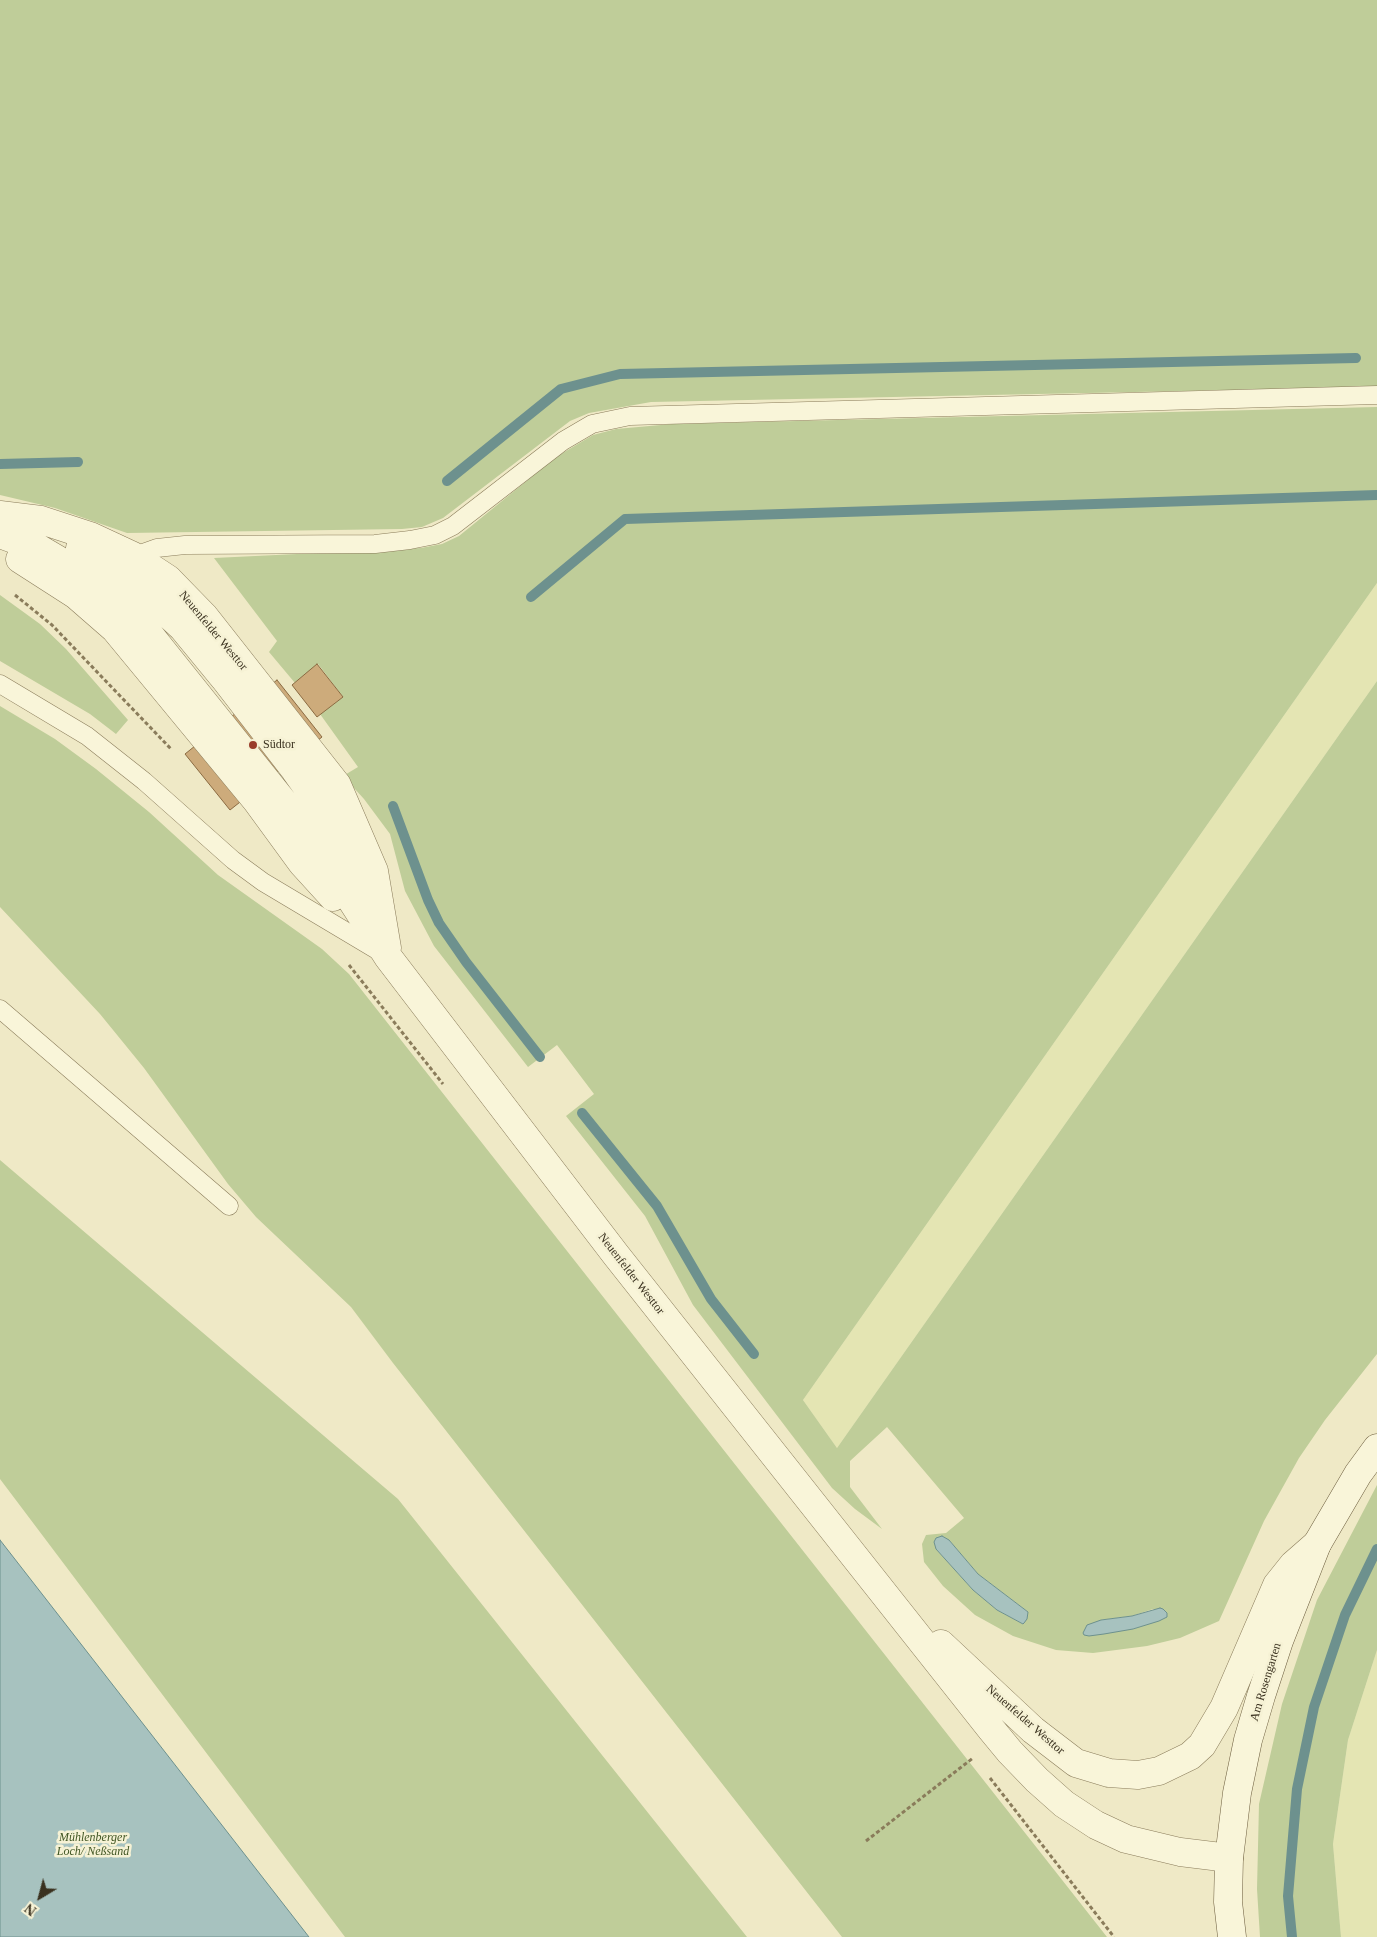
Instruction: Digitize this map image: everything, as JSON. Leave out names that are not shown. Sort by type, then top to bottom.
[{"type":"street","name":"Neuenfelder Westtor","points":[[0,515],[41,520],[90,536],[121,560],[168,579],[204,616],[337,785],[374,871],[388,957]]},
{"type":"street","name":"Neuenfelder Westtor","points":[[0,534],[38,548],[69,579]]},
{"type":"street","name":"Neuenfelder Westtor","points":[[0,548],[34,566],[110,595],[141,624],[309,834],[388,957],[616,1255],[991,1729],[1037,1780],[1064,1804],[1096,1825],[1126,1839],[1180,1852],[1229,1858]]},
{"type":"street","name":"Am Rosengarten","points":[[1232,1937],[1228,1902],[1229,1858],[1237,1793],[1248,1740],[1261,1696],[1279,1641],[1317,1544],[1358,1474],[1377,1448]]},
{"type":"street","name":"Neuenfelder Westtor","points":[[879,1587],[1033,1730],[1076,1762],[1109,1773],[1138,1775],[1159,1771],[1190,1756],[1202,1745],[1224,1708],[1277,1585],[1293,1565],[1317,1544]]},
{"type":"lane","points":[[69,579],[157,548],[185,545],[375,544],[436,535],[453,526],[563,441],[592,424],[630,416],[1377,395]]},
{"type":"lane","points":[[0,684],[87,736],[144,781],[233,860],[263,882],[301,903],[388,957]]},
{"type":"lane","points":[[0,1009],[229,1206]]},
{"type":"path","points":[[14,594],[52,625],[176,754]]},
{"type":"path","points":[[866,1841],[973,1758]]},
{"type":"green space","points":[[0,0],[1377,0],[1377,387],[651,402],[589,413],[570,421],[443,518],[422,527],[402,529],[127,533],[55,508],[0,495]]},
{"type":"green space","points":[[1377,407],[1377,583],[803,1400],[837,1448],[1377,681],[1377,1354],[1325,1420],[1299,1458],[1264,1521],[1219,1621],[1180,1638],[1147,1646],[1093,1653],[1056,1650],[1013,1636],[975,1615],[943,1586],[924,1562],[922,1544],[926,1535],[946,1533],[964,1518],[887,1427],[850,1461],[850,1487],[882,1529],[855,1509],[832,1488],[693,1305],[645,1216],[566,1116],[594,1094],[557,1045],[528,1067],[434,946],[405,891],[390,834],[364,799],[343,776],[358,767],[320,714],[343,697],[318,664],[295,683],[269,652],[277,641],[214,558],[421,548],[442,544],[459,536],[556,457],[593,435],[616,429],[672,424]],"holes":[[[949,1540],[978,1574],[1028,1612],[1023,1624],[997,1610],[973,1590],[936,1549]],[[1153,1609],[1166,1617],[1133,1629],[1101,1620],[1132,1616]]]},
{"type":"green space","points":[[1377,583],[1377,681],[837,1448],[803,1400]]},
{"type":"green space","points":[[0,595],[40,624],[66,649],[128,720],[116,734],[90,714],[0,661]]},
{"type":"green space","points":[[0,706],[55,739],[96,769],[149,812],[218,875],[322,949],[349,974],[1107,1937],[842,1937],[351,1307],[256,1217],[228,1184],[144,1068],[100,1014],[0,907]]},
{"type":"green space","points":[[0,1160],[398,1499],[747,1937],[345,1937],[0,1479]]},
{"type":"green space","points":[[1377,1485],[1377,1650],[1348,1740],[1333,1844],[1341,1937],[1260,1937],[1257,1889],[1259,1804],[1282,1704],[1317,1600]]},
{"type":"green space","points":[[1377,1650],[1377,1937],[1341,1937],[1333,1844],[1348,1740]]},
{"type":"water","points":[[942,1536],[949,1540],[978,1574],[1028,1612],[1027,1619],[1023,1624],[997,1610],[973,1590],[936,1549],[934,1542],[936,1538]]},
{"type":"water","name":"Mühlenberger Loch/ Neßsand","points":[[0,1540],[309,1937],[0,1937]]},
{"type":"water","points":[[1160,1608],[1167,1613],[1167,1617],[1159,1621],[1133,1629],[1104,1634],[1089,1636],[1083,1633],[1087,1625],[1101,1620],[1132,1616]]},
{"type":"building","points":[[317,664],[343,697],[317,717],[292,685]]},
{"type":"building","name":"Südtor","points":[[277,680],[322,737],[230,810],[185,754]]},
{"type":"waterway","points":[[447,481],[561,389],[620,374],[1356,358]]},
{"type":"waterway","points":[[0,464],[78,462]]},
{"type":"waterway","points":[[531,597],[625,519],[1377,495]]},
{"type":"waterway","points":[[393,806],[428,900],[439,923],[466,962],[540,1057]]},
{"type":"waterway","points":[[582,1113],[657,1206],[711,1299],[754,1354]]},
{"type":"waterway","points":[[1292,1937],[1288,1896],[1297,1789],[1314,1707],[1345,1615],[1377,1549]]},
{"type":"place","name":"Südtor","points":[[253,745]]}]
